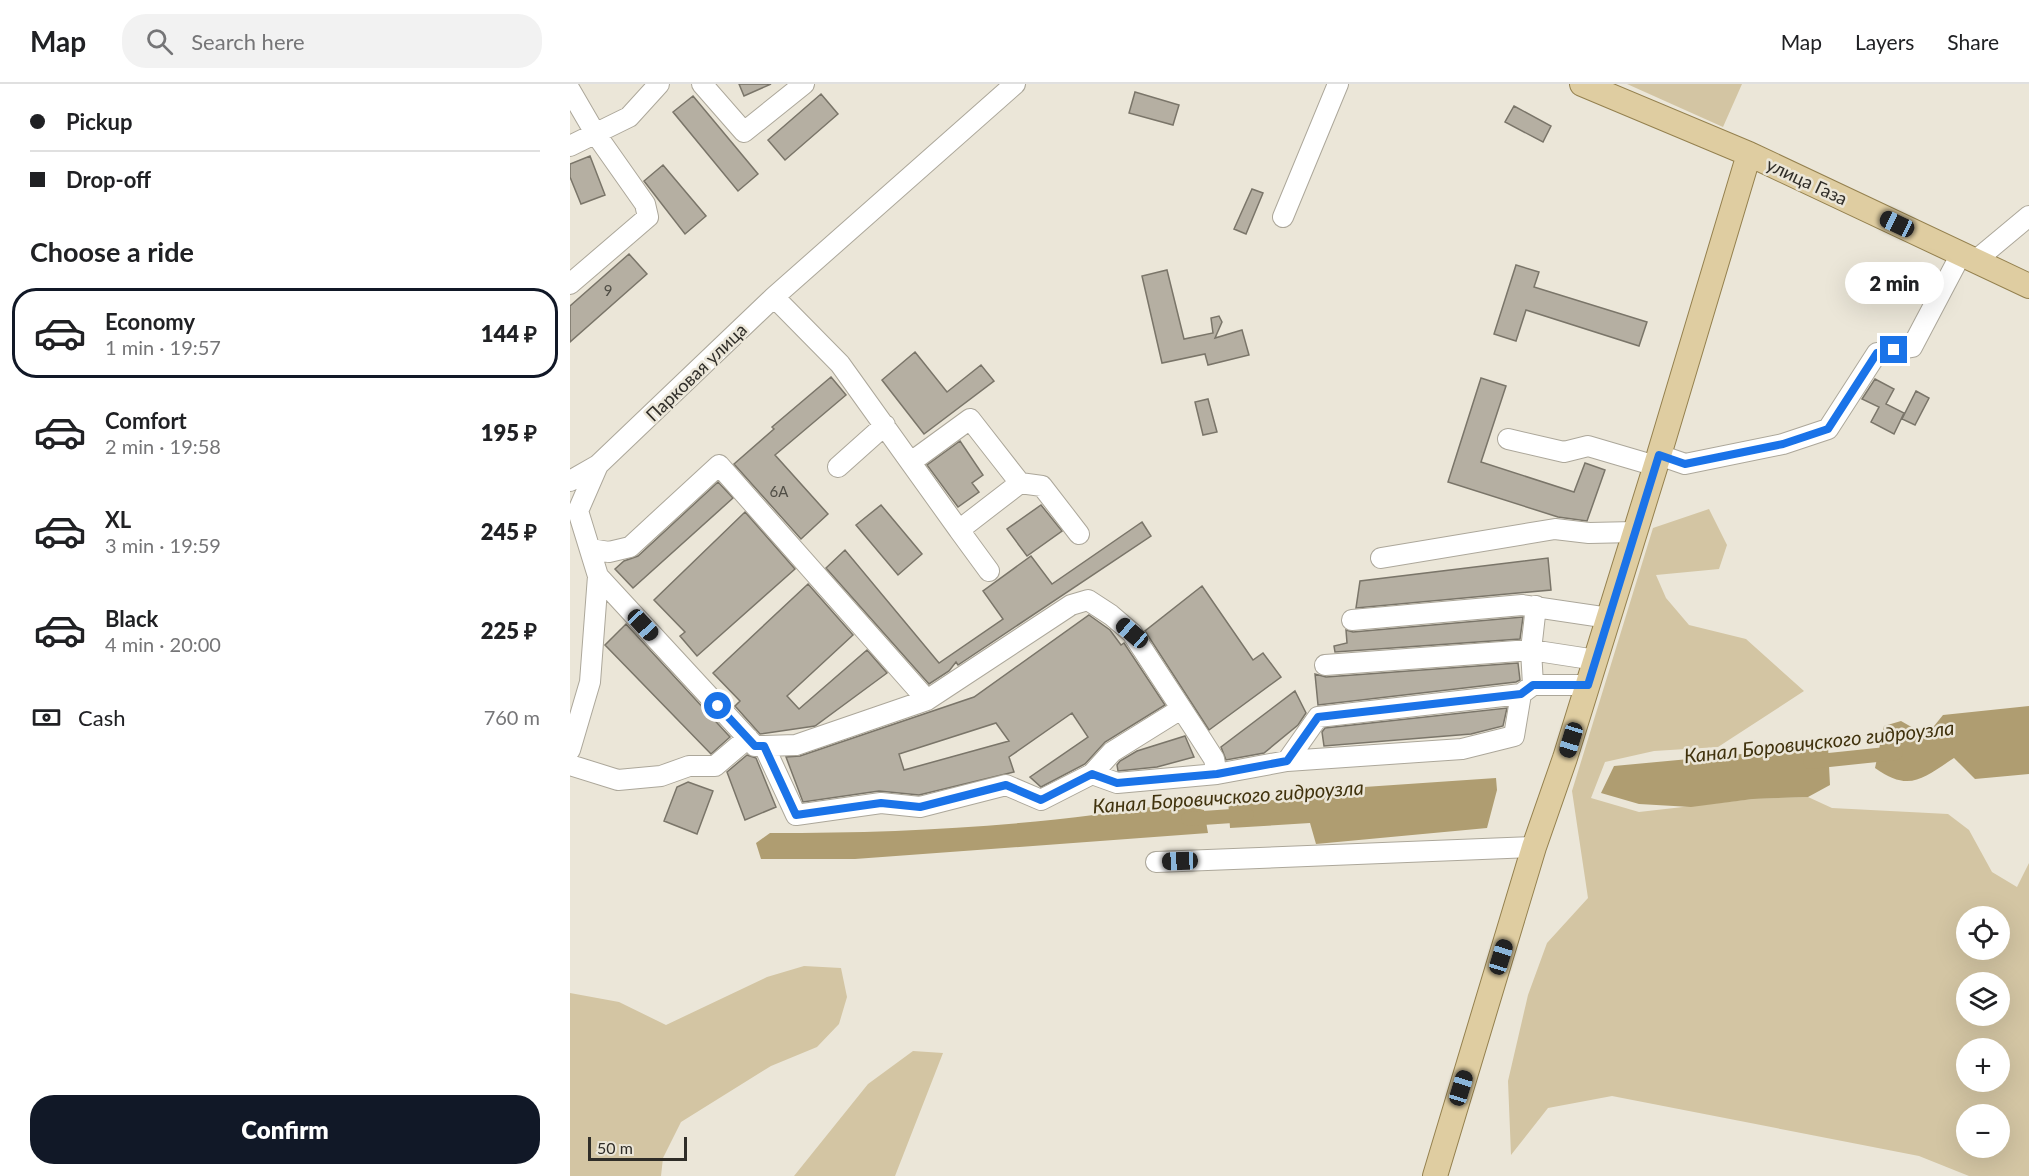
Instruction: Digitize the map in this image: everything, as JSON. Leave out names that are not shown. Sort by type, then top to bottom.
[{"type":"main road","name":"улица Газа","points":[[1582,84],[1749,154],[2029,286]]},
{"type":"main road","points":[[1435,1176],[1534,847],[1588,685],[1658,460],[1749,154]]},
{"type":"street","points":[[570,146],[629,117],[659,84]]},
{"type":"street","points":[[702,84],[744,132],[804,84]]},
{"type":"street","name":"Парковая улица","points":[[570,750],[590,682],[598,576],[574,508],[598,465],[774,297],[1015,84]]},
{"type":"street","points":[[1284,217],[1338,84]]},
{"type":"street","points":[[570,90],[595,134],[645,204],[648,217],[570,284]]},
{"type":"street","points":[[1508,439],[1564,452],[1588,446],[1685,464],[1783,444],[1828,429],[1877,353],[1912,347],[1968,258],[2029,216]]},
{"type":"street","points":[[774,297],[840,364],[989,571]]},
{"type":"street","points":[[911,462],[970,419],[1020,483],[1042,486],[1079,534]]},
{"type":"street","points":[[838,467],[885,425]]},
{"type":"street","points":[[570,481],[598,465]]},
{"type":"street","points":[[590,549],[609,552],[630,547],[719,465],[927,700]]},
{"type":"street","points":[[959,530],[1020,483]]},
{"type":"street","points":[[1381,558],[1555,529],[1589,533],[1635,532]]},
{"type":"street","points":[[598,576],[756,742],[796,815],[881,803],[920,807],[1006,785],[1041,800],[1092,774],[1112,752],[1181,709]]},
{"type":"street","points":[[570,765],[618,780],[661,776],[689,766],[715,766],[756,742],[796,745],[927,700],[1071,605],[1088,600],[1132,633],[1214,759],[1217,774]]},
{"type":"street","points":[[1352,620],[1522,605],[1609,618]]},
{"type":"street","points":[[1092,774],[1117,783],[1217,774],[1287,761],[1462,749],[1514,736],[1527,689],[1536,606]]},
{"type":"street","points":[[1325,665],[1532,650],[1596,660]]},
{"type":"street","points":[[1287,761],[1318,717],[1527,689],[1588,685]]},
{"type":"street","points":[[1156,862],[1534,847]]},
{"type":"shaded area","points":[[1627,84],[1742,84],[1723,127]]},
{"type":"shaded area","points":[[1709,509],[1727,545],[1719,569],[1656,575],[1666,598],[1689,625],[1746,639],[1804,691],[1718,747],[1654,751],[1605,762],[1591,798],[1639,812],[1753,799],[1808,797],[1832,808],[1948,814],[1969,830],[1992,872],[2017,887],[2029,863],[2029,1176],[1969,1176],[1919,1156],[1612,1096],[1548,1108],[1511,1155],[1508,1081],[1528,995],[1547,943],[1588,898],[1572,791],[1653,528]]},
{"type":"shaded area","points":[[2029,706],[2029,774],[1975,779],[1954,758],[1934,772],[1916,780],[1898,780],[1875,768],[1884,726],[1901,721],[1922,733],[1930,731],[1943,715]]},
{"type":"shaded area","points":[[1828,746],[1830,785],[1808,797],[1753,799],[1691,807],[1639,804],[1601,793],[1614,766]]},
{"type":"shaded area","points":[[1496,778],[1497,790],[1487,828],[1316,844],[1310,823],[1230,828],[1228,799],[1306,801],[1335,789]]},
{"type":"shaded area","points":[[1176,803],[1204,810],[1208,833],[855,859],[761,859],[756,843],[770,833],[873,832],[974,827],[1125,811]]},
{"type":"shaded area","points":[[804,966],[841,968],[847,997],[839,1024],[817,1047],[771,1066],[681,1122],[663,1158],[661,1176],[570,1176],[570,993],[619,1002],[666,1025],[767,977]]},
{"type":"shaded area","points":[[913,1051],[943,1053],[895,1176],[794,1176],[868,1084]]},
{"type":"building","points":[[739,84],[771,84],[744,96]]},
{"type":"building","points":[[1135,92],[1179,105],[1173,125],[1129,113]]},
{"type":"building","points":[[821,94],[838,114],[785,160],[768,140]]},
{"type":"building","points":[[693,96],[758,174],[738,191],[673,112]]},
{"type":"building","points":[[1514,106],[1551,126],[1543,142],[1505,122]]},
{"type":"building","points":[[590,156],[605,195],[581,204],[570,177],[570,164]]},
{"type":"building","points":[[663,165],[706,216],[685,234],[644,181]]},
{"type":"building","points":[[1252,189],[1263,193],[1246,234],[1234,229]]},
{"type":"building","points":[[629,254],[647,274],[570,342],[570,306]]},
{"type":"building","points":[[1516,265],[1539,272],[1534,287],[1647,322],[1639,346],[1526,310],[1516,341],[1494,334]]},
{"type":"building","points":[[1167,270],[1184,339],[1213,333],[1211,318],[1219,316],[1222,322],[1215,338],[1242,330],[1249,355],[1208,365],[1205,354],[1162,363],[1142,276]]},
{"type":"building","points":[[915,352],[947,392],[981,365],[994,381],[924,434],[882,380]]},
{"type":"building","points":[[831,377],[846,395],[775,455],[828,514],[801,539],[734,464],[774,429],[772,427]]},
{"type":"building","points":[[1481,378],[1506,386],[1481,462],[1574,492],[1585,463],[1605,470],[1587,521],[1558,517],[1448,482]]},
{"type":"building","points":[[1875,379],[1894,389],[1886,404],[1904,413],[1894,434],[1871,422],[1879,407],[1862,399]]},
{"type":"building","points":[[1916,391],[1929,398],[1915,425],[1902,419]]},
{"type":"building","points":[[1208,399],[1217,432],[1203,435],[1195,402]]},
{"type":"building","points":[[960,441],[983,475],[972,483],[979,492],[958,507],[927,465]]},
{"type":"building","points":[[718,482],[733,498],[633,588],[615,569],[624,561],[638,556]]},
{"type":"building","points":[[881,505],[922,554],[898,575],[856,525]]},
{"type":"building","points":[[1041,505],[1062,531],[1027,556],[1007,529]]},
{"type":"building","points":[[745,512],[795,569],[697,656],[680,636],[685,632],[654,600]]},
{"type":"building","points":[[1142,522],[1151,536],[958,665],[956,662],[949,671],[929,684],[826,568],[845,550],[939,663],[1003,619],[983,591],[1031,556],[1052,584]]},
{"type":"building","points":[[1548,558],[1551,590],[1356,608],[1360,581]]},
{"type":"building","points":[[808,584],[853,635],[787,696],[799,709],[867,650],[887,673],[815,726],[760,734],[735,706],[740,701],[713,673]]},
{"type":"building","points":[[1202,586],[1253,660],[1263,653],[1281,677],[1209,730],[1145,631]]},
{"type":"building","points":[[1089,615],[1110,630],[1121,645],[1124,643],[1165,705],[1105,742],[1085,764],[1041,787],[1030,777],[1088,737],[1072,713],[1009,757],[1014,772],[919,795],[879,791],[803,802],[786,757],[800,756],[974,697]],"holes":[[[996,723],[1009,741],[904,770],[899,754]]]},
{"type":"building","points":[[1523,617],[1520,639],[1335,652],[1334,646],[1347,643],[1346,630],[1353,632]]},
{"type":"building","points":[[626,624],[730,737],[711,754],[605,645]]},
{"type":"building","points":[[1518,663],[1520,680],[1516,682],[1318,705],[1315,674],[1326,677]]},
{"type":"building","points":[[1295,691],[1306,713],[1298,725],[1264,753],[1226,760],[1221,747]]},
{"type":"building","points":[[1507,708],[1503,726],[1471,734],[1324,746],[1322,732],[1325,728]]},
{"type":"building","points":[[1185,736],[1194,757],[1157,767],[1118,771],[1117,765],[1120,761],[1137,751]]},
{"type":"building","points":[[747,755],[756,758],[776,807],[745,820],[727,772]]},
{"type":"building","points":[[688,782],[713,791],[697,834],[664,821],[677,787]]},
{"type":"waterway","name":"Канал Боровичского гидроузла","points":[[1810,762],[1896,753]]},
{"type":"waterway","name":"Канал Боровичского гидроузла","points":[[1188,819],[1247,815]]},
{"type":"route","points":[[718,706],[755,746],[764,746],[796,815],[881,803],[920,807],[1006,785],[1041,800],[1092,774],[1117,783],[1217,774],[1287,761],[1318,717],[1521,694],[1533,685],[1588,685],[1659,455],[1685,464],[1783,444],[1828,429],[1877,353],[1894,350]]}]
